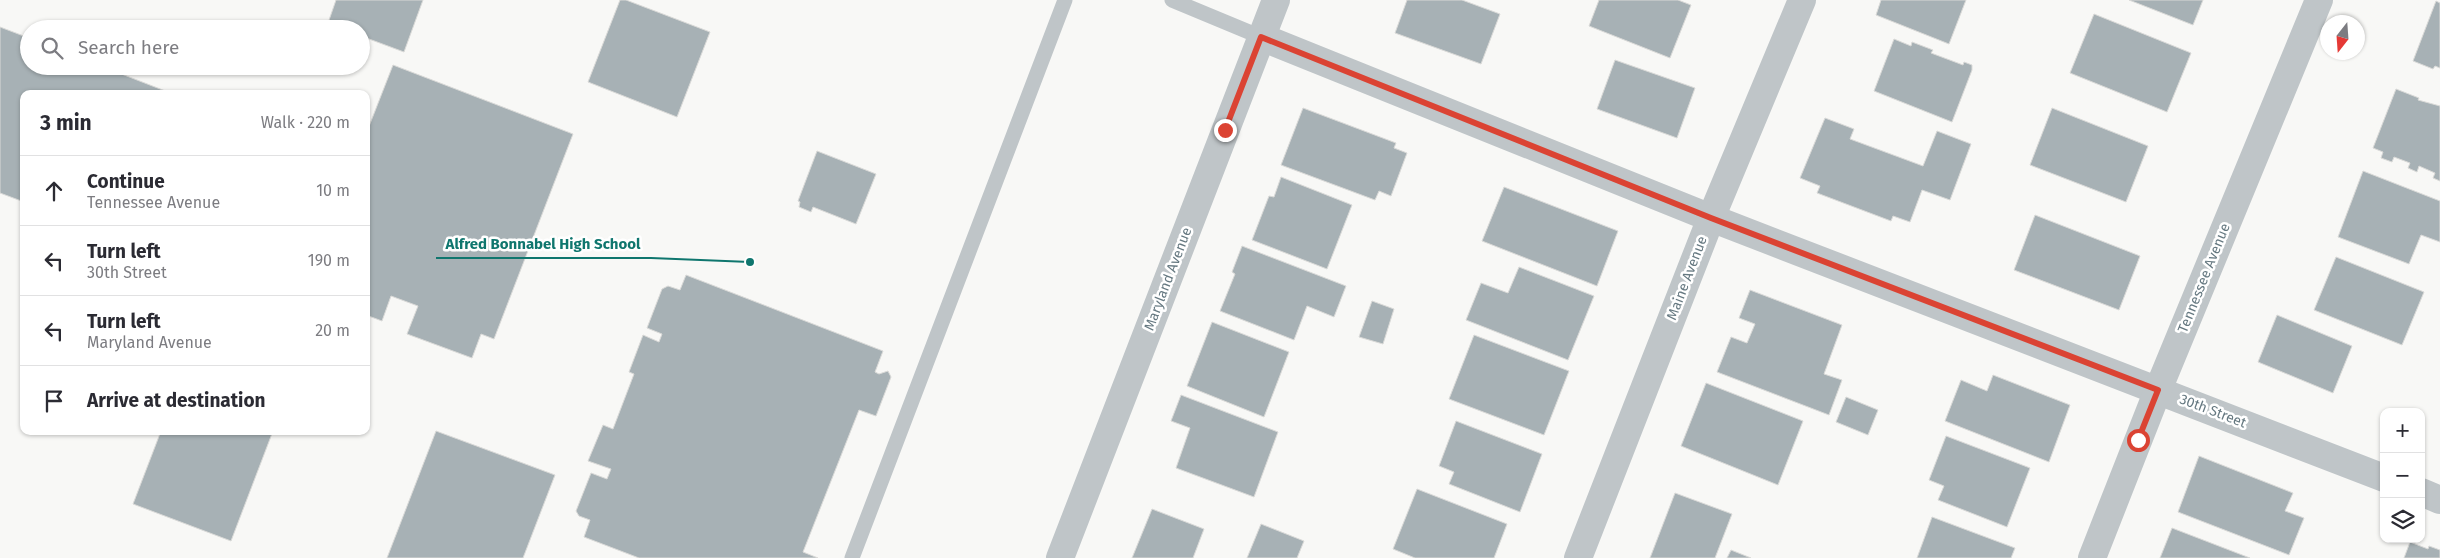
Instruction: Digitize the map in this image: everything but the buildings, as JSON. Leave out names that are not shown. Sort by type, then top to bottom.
[{"type":"street","name":"Maryland Avenue","points":[[1060,558],[1276,0]]},
{"type":"street","name":"Maine Avenue","points":[[1578,558],[1711,218],[1802,0]]},
{"type":"street","name":"Tennessee Avenue","points":[[2092,558],[2158,390],[2319,0]]},
{"type":"street","name":"30th Street","points":[[1261,37],[1711,218],[2380,476]]},
{"type":"street","points":[[2425,494],[2440,500]]},
{"type":"lane","points":[[852,558],[1065,0]]},
{"type":"lane","points":[[1172,0],[1261,37]]},
{"type":"place","name":"Alfred Bonnabel High School","points":[[750,262]]},
{"type":"route","points":[[1225,130],[1261,37],[1711,218],[2158,390],[2138,440]]}]
